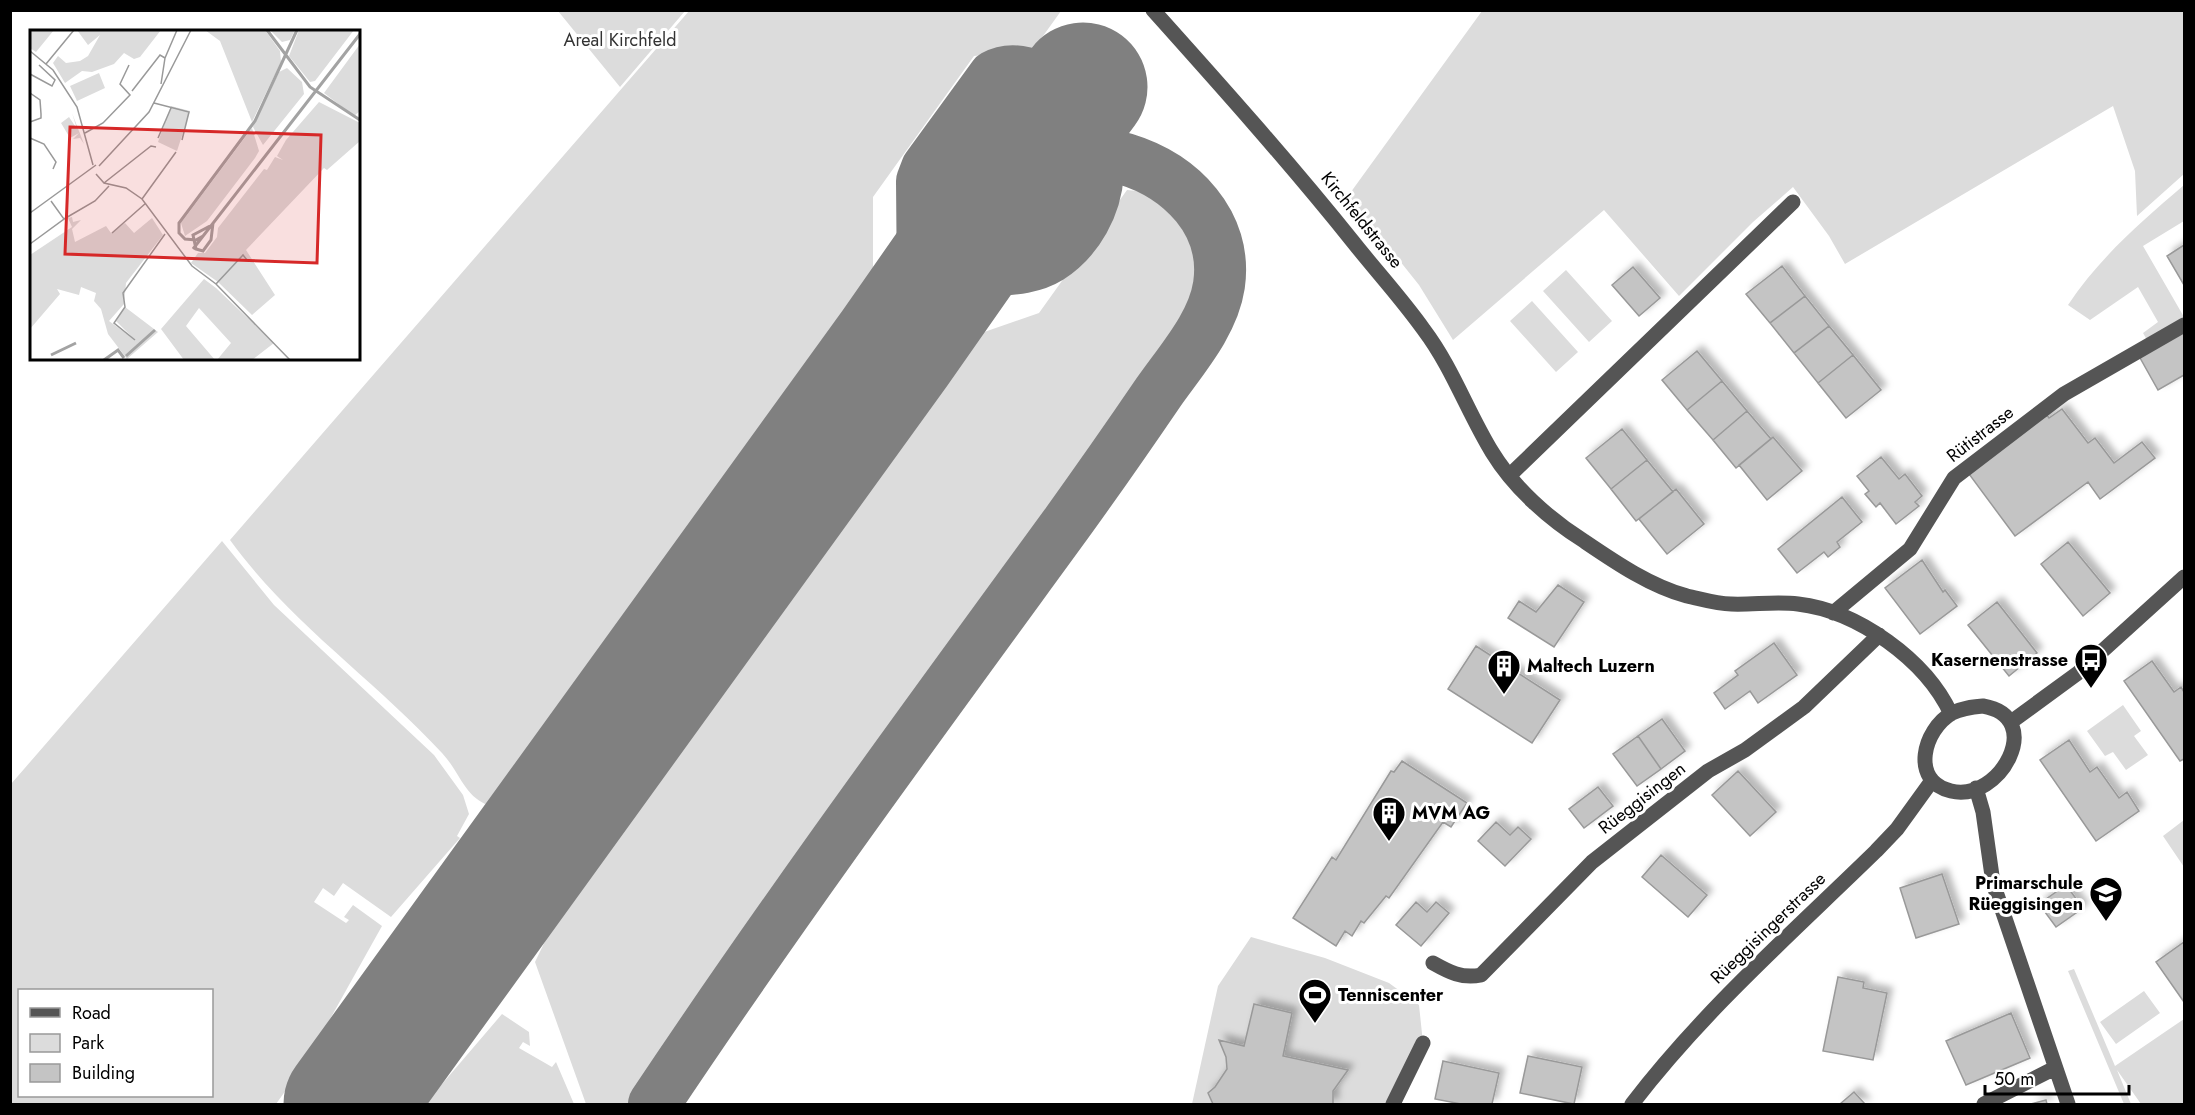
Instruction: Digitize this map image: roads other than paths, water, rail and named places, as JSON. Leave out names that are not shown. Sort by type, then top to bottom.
[{"type":"street","name":"Kirchfeldstrasse","points":[[1153,10],[1288,161],[1401,299],[1427,333],[1492,453],[1509,476],[1541,509],[1565,528],[1642,577],[1685,595],[1728,604],[1796,603],[1833,613],[1879,635],[1930,679],[1941,692],[1951,714]]},
{"type":"street","points":[[1509,476],[1793,202]]},
{"type":"street","name":"Rütistrasse","points":[[1833,613],[1910,549],[1954,478],[2064,394],[2184,325]]},
{"type":"street","points":[[2011,723],[2078,673],[2184,577]]},
{"type":"street","name":"Rüeggisingen","points":[[1433,963],[1455,975],[1470,977],[1480,975],[1592,862],[1708,771],[1745,750],[1804,707],[1879,635]]},
{"type":"street","points":[[1983,706],[2002,712],[2011,723],[2014,746],[2005,767],[1992,780],[1976,788],[1953,792],[1932,782],[1925,764],[1929,740],[1936,727],[1951,714],[1966,708],[1983,706]]},
{"type":"street","name":"Rüeggisingerstrasse","points":[[1632,1104],[1667,1058],[1726,994],[1883,844],[1932,782]]},
{"type":"street","points":[[1976,788],[1983,812],[1993,883],[2068,1104]]},
{"type":"street","points":[[1393,1104],[1423,1043]]},
{"type":"street","points":[[1984,1104],[2055,1068]]},
{"type":"place","name":"Kasernenstrasse","points":[[2091,689]]},
{"type":"place","name":"Maltech Luzern","points":[[1504,695]]},
{"type":"place","name":"MVM AG","points":[[1389,842]]},
{"type":"place","name":"Primarschule Rüeggisingen","points":[[2106,922]]},
{"type":"place","name":"Tenniscenter","points":[[1315,1024]]},
{"type":"park label","name":"Areal Kirchfeld","points":[[620,40]]}]
